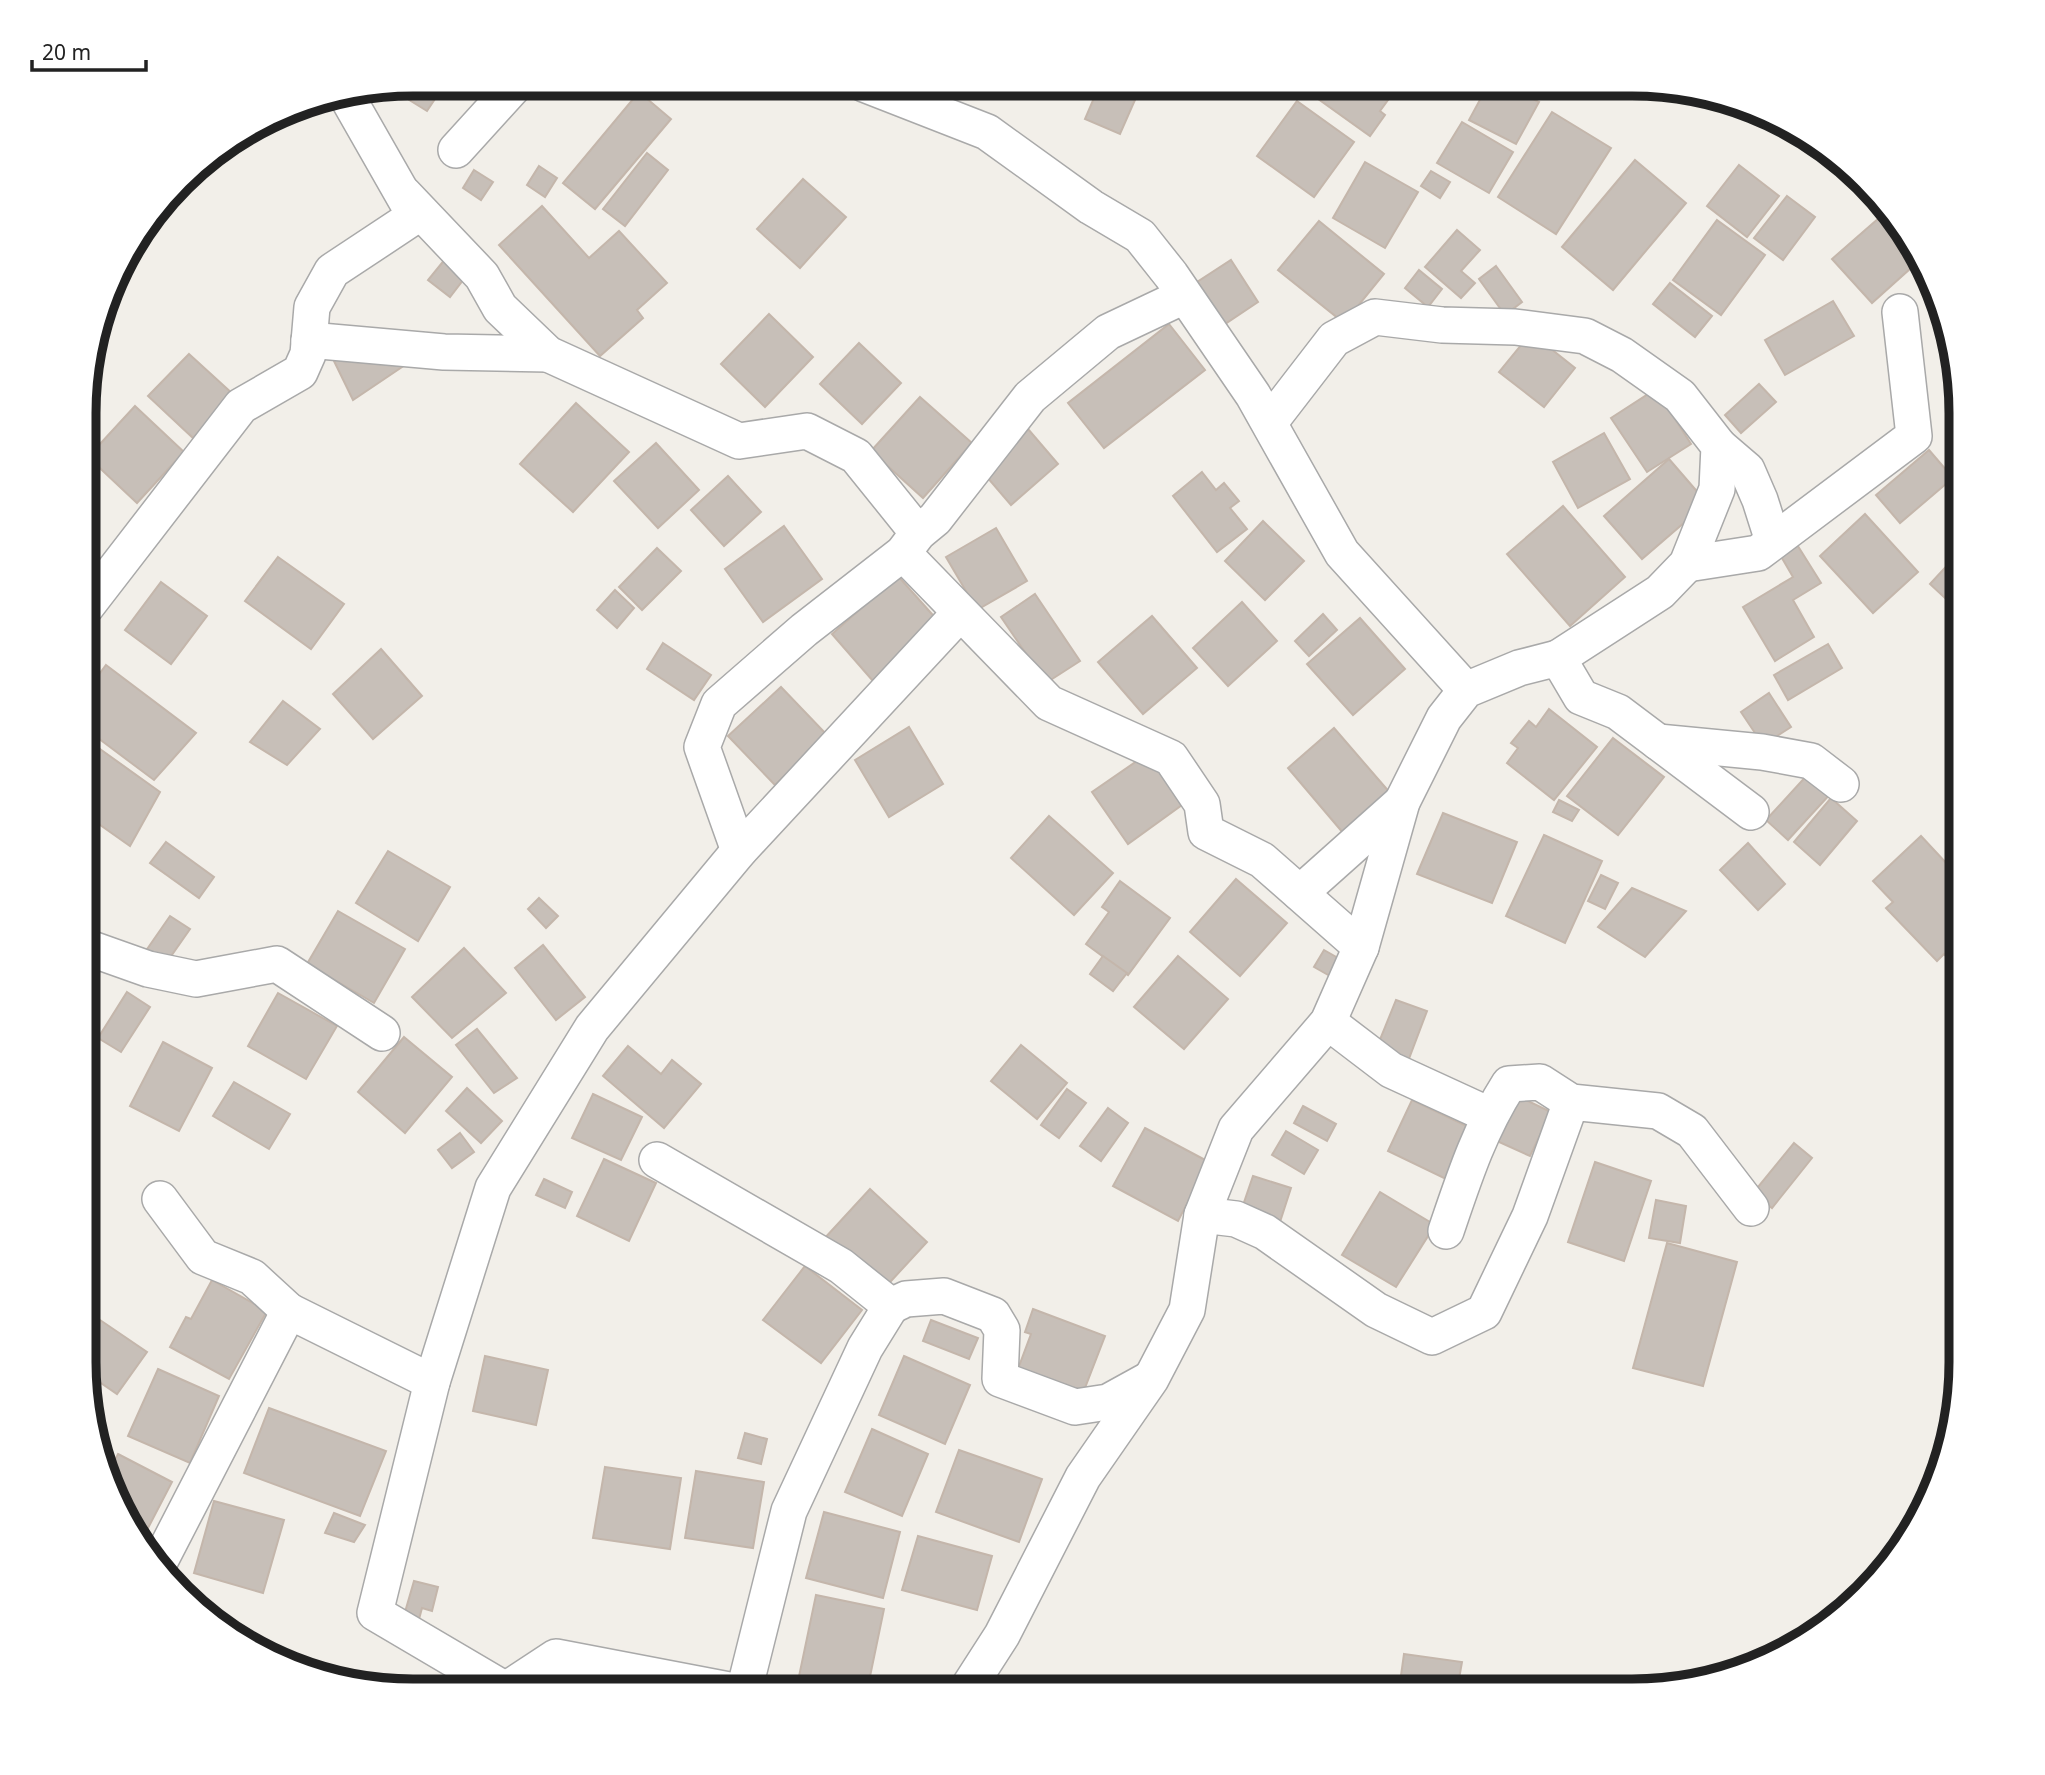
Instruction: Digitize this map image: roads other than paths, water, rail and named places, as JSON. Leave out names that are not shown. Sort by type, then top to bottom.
[{"type":"street","points":[[456,150],[505,96]]},
{"type":"street","points":[[895,96],[987,132],[1091,207],[1140,236],[1270,422],[1342,553],[1466,690]]},
{"type":"street","points":[[96,594],[241,406],[300,372],[308,354],[312,307],[332,271],[415,216],[350,102]]},
{"type":"street","points":[[402,192],[482,276],[500,308],[548,354],[739,441],[807,431],[856,456],[910,543],[960,613],[1049,703],[1171,758],[1202,804],[1206,832],[1262,860],[1361,947]]},
{"type":"street","points":[[739,851],[702,747],[719,704],[935,519],[1030,397],[1108,332],[1184,296]]},
{"type":"street","points":[[1687,564],[1758,553],[1914,436],[1900,312]]},
{"type":"street","points":[[1270,422],[1334,339],[1375,317],[1442,326],[1515,327],[1585,336],[1622,355],[1681,396],[1719,446],[1747,470],[1773,541]]},
{"type":"street","points":[[309,340],[444,352],[548,354]]},
{"type":"street","points":[[974,1679],[1002,1635],[1083,1477],[1152,1379],[1187,1310],[1202,1215],[1236,1129],[1328,1022],[1361,947],[1402,802],[1444,718],[1466,690],[1519,668],[1558,657],[1660,592],[1687,564],[1717,489],[1719,446]]},
{"type":"street","points":[[486,1679],[375,1613],[432,1382],[493,1188],[592,1027],[739,851],[960,613]]},
{"type":"street","points":[[1558,657],[1581,697],[1618,712],[1751,812]]},
{"type":"street","points":[[1658,742],[1762,752],[1811,761],[1841,785]]},
{"type":"street","points":[[1300,894],[1402,802]]},
{"type":"street","points":[[96,951],[148,970],[196,979],[277,964],[382,1033]]},
{"type":"street","points":[[1328,1022],[1391,1070],[1489,1115]]},
{"type":"street","points":[[1446,1231],[1475,1146],[1489,1115],[1509,1083],[1540,1082],[1571,1102],[1658,1111],[1692,1131],[1751,1208]]},
{"type":"street","points":[[1202,1215],[1237,1219],[1265,1232],[1376,1310],[1432,1337],[1484,1312],[1530,1216],[1571,1102]]},
{"type":"street","points":[[657,1160],[841,1266],[891,1306]]},
{"type":"street","points":[[160,1199],[203,1257],[252,1277],[289,1311],[432,1382]]},
{"type":"street","points":[[747,1679],[789,1511],[865,1348],[891,1306],[906,1299],[944,1296],[993,1315],[1002,1330],[1000,1379],[1075,1407],[1108,1402],[1152,1379]]},
{"type":"street","points":[[163,1556],[289,1311]]},
{"type":"street","points":[[521,1679],[556,1657],[671,1679]]}]
